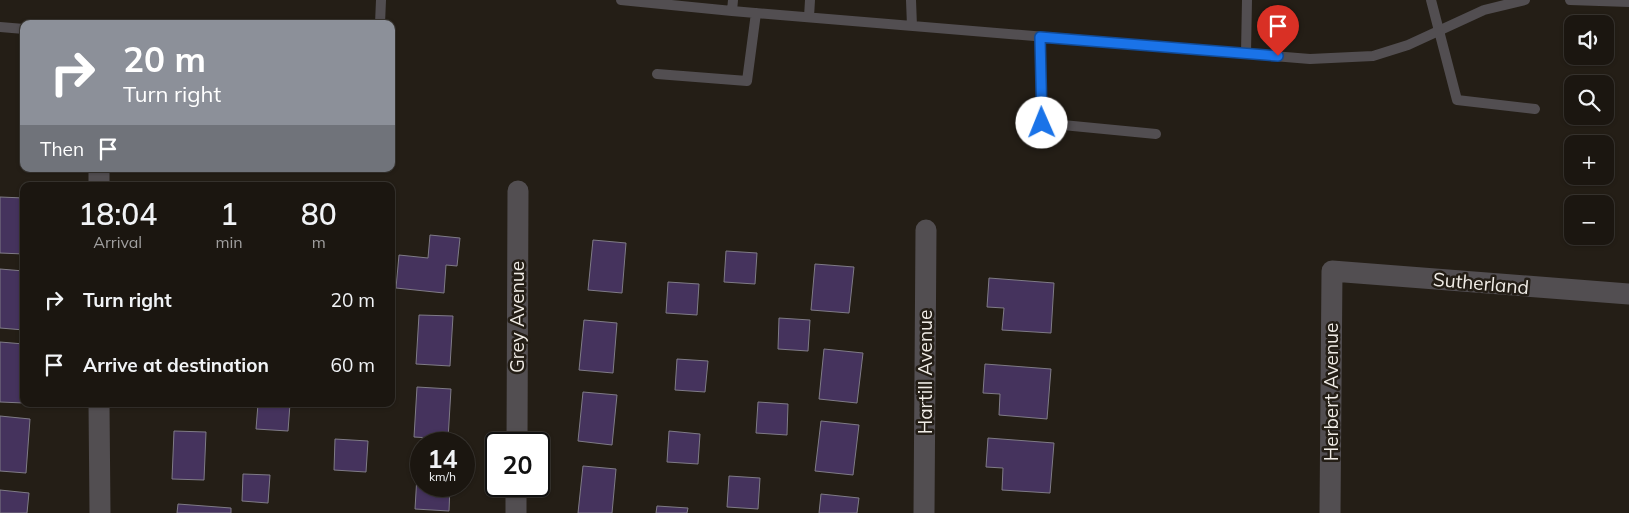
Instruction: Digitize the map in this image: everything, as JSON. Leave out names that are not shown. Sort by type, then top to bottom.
[{"type":"street","name":"Grey Avenue","points":[[516,432],[518,191]]},
{"type":"street","name":"Hartill Avenue","points":[[924,513],[926,230]]},
{"type":"street","name":"Sutherland","points":[[1332,271],[1629,294]]},
{"type":"street","name":"Herbert Avenue","points":[[1330,513],[1332,271]]},
{"type":"street","points":[[99,407],[100,513]]},
{"type":"street","points":[[516,497],[516,513]]},
{"type":"lane","points":[[380,20],[381,0]]},
{"type":"lane","points":[[621,0],[1040,37],[1246,52],[1310,59],[1373,56],[1408,45],[1484,10],[1525,0]]},
{"type":"lane","points":[[732,11],[733,0]]},
{"type":"lane","points":[[809,17],[810,0]]},
{"type":"lane","points":[[911,0],[912,26]]},
{"type":"lane","points":[[1246,52],[1247,0]]},
{"type":"lane","points":[[1431,0],[1457,100],[1535,109]]},
{"type":"lane","points":[[1570,0],[1629,2]]},
{"type":"lane","points":[[657,74],[747,81],[756,13]]},
{"type":"lane","points":[[0,27],[20,29]]},
{"type":"lane","points":[[1040,37],[1042,123],[1156,134]]},
{"type":"building","points":[[0,197],[20,198],[20,254],[0,253]]},
{"type":"building","points":[[430,235],[460,238],[457,266],[446,265],[444,293],[396,288],[399,255],[428,258]]},
{"type":"building","points":[[593,240],[626,243],[622,293],[588,290]]},
{"type":"building","points":[[726,251],[757,253],[755,284],[724,282]]},
{"type":"building","points":[[815,264],[854,267],[849,313],[811,310]]},
{"type":"building","points":[[0,269],[20,271],[20,330],[0,328]]},
{"type":"building","points":[[989,278],[1054,283],[1051,333],[1002,330],[1004,308],[987,307]]},
{"type":"building","points":[[668,282],[699,284],[697,315],[666,313]]},
{"type":"building","points":[[419,315],[453,316],[450,366],[416,364]]},
{"type":"building","points":[[779,318],[810,320],[808,351],[778,349]]},
{"type":"building","points":[[584,320],[617,323],[613,373],[579,370]]},
{"type":"building","points":[[0,342],[20,344],[20,403],[0,402]]},
{"type":"building","points":[[824,349],[863,353],[857,403],[819,399]]},
{"type":"building","points":[[677,359],[708,361],[705,392],[675,390]]},
{"type":"building","points":[[985,364],[1051,369],[1047,419],[999,415],[1000,394],[983,393]]},
{"type":"building","points":[[417,387],[451,389],[448,432],[414,432]]},
{"type":"building","points":[[583,392],[617,395],[612,445],[578,441]]},
{"type":"building","points":[[758,402],[788,404],[787,435],[756,433]]},
{"type":"building","points":[[258,407],[290,407],[288,431],[256,429]]},
{"type":"building","points":[[0,416],[30,419],[26,473],[0,471]]},
{"type":"building","points":[[821,421],[859,425],[853,475],[815,471]]},
{"type":"building","points":[[174,431],[206,432],[204,480],[172,479]]},
{"type":"building","points":[[669,431],[700,434],[698,464],[667,462]]},
{"type":"building","points":[[988,438],[1054,443],[1050,493],[1002,490],[1003,468],[986,467]]},
{"type":"building","points":[[335,439],[368,441],[366,472],[334,470]]},
{"type":"building","points":[[583,466],[616,469],[612,513],[578,513]]},
{"type":"building","points":[[243,474],[270,475],[268,503],[242,501]]},
{"type":"building","points":[[729,476],[760,478],[758,509],[727,507]]},
{"type":"building","points":[[0,490],[29,493],[27,513],[0,513]]},
{"type":"building","points":[[821,494],[859,498],[857,513],[819,513]]},
{"type":"building","points":[[416,497],[450,497],[449,511],[415,509]]},
{"type":"building","points":[[178,504],[231,508],[231,513],[177,513]]},
{"type":"building","points":[[657,506],[688,508],[687,513],[656,513]]},
{"type":"route","points":[[1042,123],[1040,37],[1278,56]]}]
